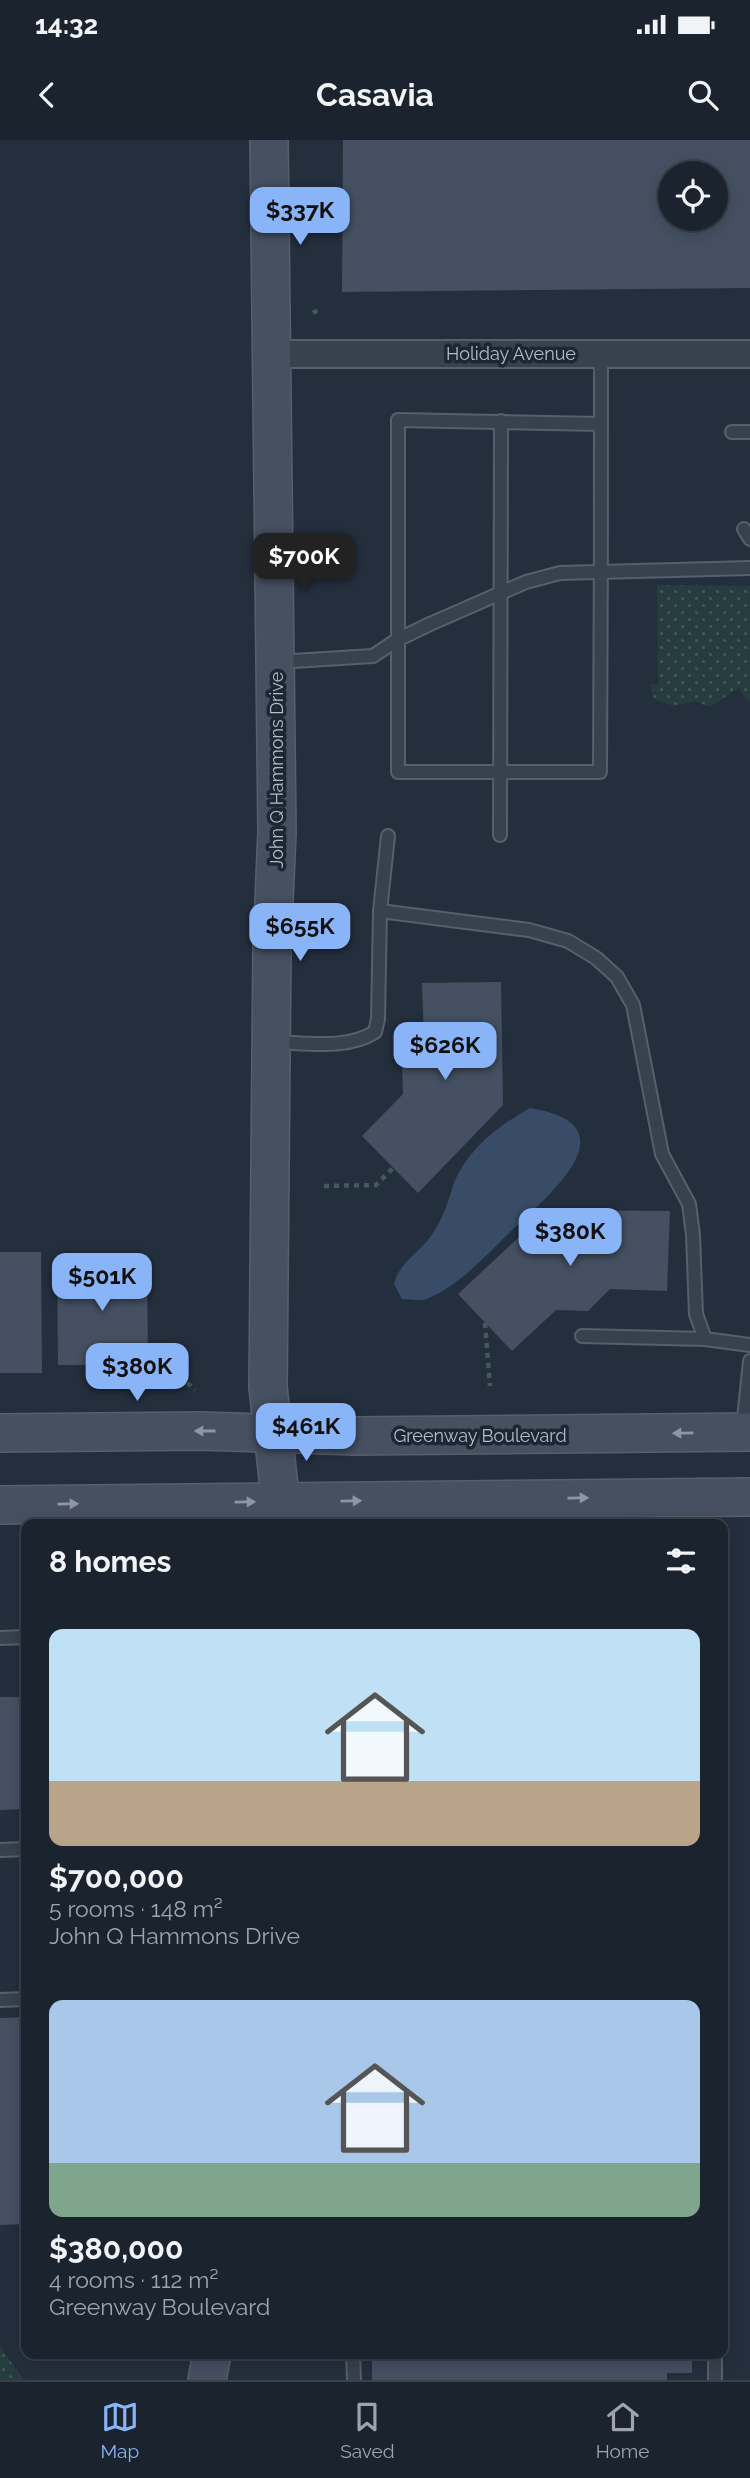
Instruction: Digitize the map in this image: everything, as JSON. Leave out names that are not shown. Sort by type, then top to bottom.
[{"type":"street","name":"John Q Hammons Drive","points":[[269,140],[277,832],[270,1042],[268,1387],[283,1513]]},
{"type":"street","name":"Holiday Avenue","points":[[272,354],[750,354]]},
{"type":"street","name":"Greenway Boulevard","points":[[0,1433],[273,1432],[355,1436],[746,1432]]},
{"type":"street","points":[[0,1505],[283,1513],[750,1497]]},
{"type":"street","points":[[207,2380],[211,2359]]},
{"type":"lane","points":[[601,354],[601,424],[601,570],[600,772],[398,772],[398,419],[601,424]]},
{"type":"lane","points":[[500,421],[500,835]]},
{"type":"lane","points":[[732,432],[750,432]]},
{"type":"lane","points":[[276,662],[373,656],[397,640],[526,582],[560,573],[750,568]]},
{"type":"lane","points":[[270,1042],[346,1043],[363,1040],[375,1032],[378,1019],[380,911],[387,836]]},
{"type":"lane","points":[[380,911],[529,930],[568,941],[596,958],[617,977],[633,1005],[662,1154],[689,1204],[696,1314],[705,1339]]},
{"type":"lane","points":[[582,1336],[705,1339],[750,1345]]},
{"type":"lane","points":[[746,1432],[750,1361]]},
{"type":"lane","points":[[0,1638],[21,1637]]},
{"type":"lane","points":[[0,1850],[21,1849]]},
{"type":"lane","points":[[0,2000],[21,1999]]},
{"type":"lane","points":[[353,2359],[354,2380]]},
{"type":"lane","points":[[715,2359],[715,2380]]},
{"type":"path","points":[[324,1186],[376,1185],[393,1168]]},
{"type":"path","points":[[485,1322],[490,1386]]},
{"type":"path","points":[[180,1376],[195,1390]]},
{"type":"green space","points":[[657,585],[750,586],[748,702],[739,688],[710,707],[694,701],[674,706],[655,700],[651,684],[658,685]]},
{"type":"green space","points":[[0,2347],[24,2380],[0,2380]]},
{"type":"water","points":[[530,1108],[561,1117],[577,1129],[580,1145],[574,1162],[545,1199],[452,1285],[426,1299],[402,1299],[394,1284],[397,1276],[437,1227],[454,1183],[467,1159],[496,1130]]},
{"type":"building","points":[[343,140],[750,140],[750,288],[342,292]]},
{"type":"building","points":[[501,982],[503,1105],[418,1193],[362,1136],[403,1094],[402,1064],[424,1041],[422,983]]},
{"type":"building","points":[[548,1210],[670,1211],[667,1291],[610,1289],[588,1311],[556,1310],[512,1351],[458,1294]]},
{"type":"building","points":[[0,1252],[41,1252],[42,1373],[0,1373]]},
{"type":"building","points":[[57,1261],[147,1261],[148,1365],[58,1365]]},
{"type":"building","points":[[0,1697],[21,1697],[21,1809],[0,1810]]},
{"type":"building","points":[[21,2017],[21,2224],[0,2225],[0,2018]]},
{"type":"building","points":[[372,2359],[692,2359],[692,2373],[667,2373],[667,2380],[372,2380]]}]
